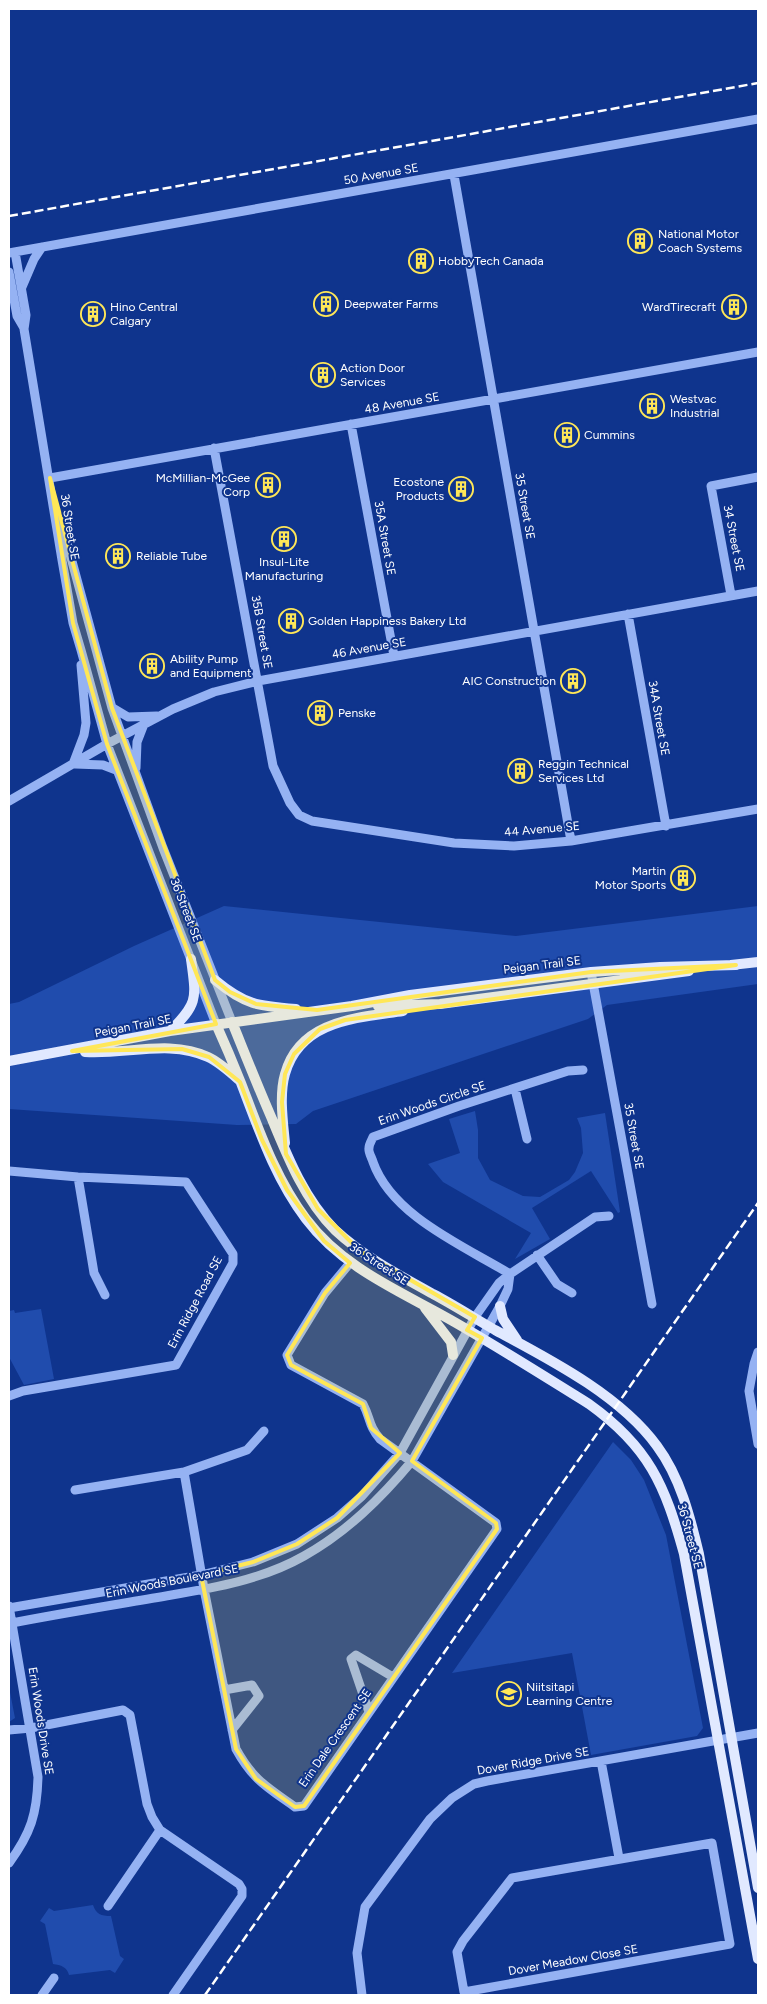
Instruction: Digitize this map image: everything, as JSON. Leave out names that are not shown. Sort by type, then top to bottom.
[{"type":"main road","points":[[170,1031],[187,1014],[193,1004],[195,986],[191,959]]},
{"type":"main road","name":"Peigan Trail SE","points":[[352,1006],[440,1004],[758,962]]},
{"type":"main road","name":"Peigan Trail SE","points":[[9,1061],[170,1031],[352,1006],[410,995],[591,972],[660,967],[736,965]]},
{"type":"main road","points":[[216,980],[243,1000],[272,1007],[317,1010]]},
{"type":"main road","points":[[286,1154],[282,1102],[284,1074],[294,1054],[305,1039],[320,1029],[345,1020],[440,1004]]},
{"type":"main road","name":"36 Street SE","points":[[232,1022],[286,1154],[318,1209],[341,1235],[360,1251],[518,1341],[618,1404],[656,1445],[667,1462],[691,1519],[699,1554],[758,1888]]},
{"type":"main road","name":"36 Street SE","points":[[216,1024],[262,1140],[286,1190],[305,1219],[324,1241],[350,1263],[377,1280],[482,1338],[609,1418],[641,1450],[654,1470],[668,1502],[684,1554],[758,1959]]},
{"type":"main road","points":[[72,1050],[104,1053],[163,1048],[182,1049],[209,1057],[240,1082]]},
{"type":"main road","points":[[423,1306],[451,1342],[453,1355]]},
{"type":"main road","points":[[500,1306],[503,1319],[518,1341]]},
{"type":"street","name":"50 Avenue SE","points":[[12,253],[758,119]]},
{"type":"street","name":"35 Street SE","points":[[454,174],[571,841]]},
{"type":"street","points":[[22,289],[28,270],[42,248]]},
{"type":"street","name":"36 Street SE","points":[[12,253],[22,289],[26,315],[24,329],[70,605],[81,650],[116,770],[216,1024]]},
{"type":"street","name":"36 Street SE","points":[[9,272],[17,316],[24,329]]},
{"type":"street","name":"48 Avenue SE","points":[[50,478],[758,352]]},
{"type":"street","name":"35A Street SE","points":[[351,424],[394,656]]},
{"type":"street","name":"35B Street SE","points":[[214,448],[273,766],[290,803],[298,815]]},
{"type":"street","name":"34 Street SE","points":[[732,595],[711,486],[758,477]]},
{"type":"street","name":"36 Street SE","points":[[50,478],[112,708],[163,848],[232,1022]]},
{"type":"street","name":"46 Avenue SE","points":[[9,801],[144,724],[214,692],[258,681],[758,590]]},
{"type":"street","name":"34A Street SE","points":[[628,614],[666,826]]},
{"type":"street","points":[[81,650],[86,723],[84,735],[72,764],[103,764],[116,770]]},
{"type":"street","points":[[112,708],[128,717],[162,715]]},
{"type":"street","points":[[136,774],[138,742],[144,724]]},
{"type":"street","name":"44 Avenue SE","points":[[298,815],[312,821],[454,843],[514,846],[571,841],[758,809]]},
{"type":"street","name":"35 Street SE","points":[[591,972],[652,1304]]},
{"type":"street","name":"Erin Woods Circle SE","points":[[510,1274],[426,1225],[402,1205],[387,1188],[376,1170],[368,1148],[373,1137],[459,1106],[568,1071],[583,1070]]},
{"type":"street","points":[[515,1089],[527,1139]]},
{"type":"street","name":"Erin Ridge Road SE","points":[[9,1172],[186,1182],[233,1254],[234,1263],[176,1365],[23,1391],[9,1396]]},
{"type":"street","points":[[78,1177],[94,1273],[105,1295]]},
{"type":"street","points":[[474,1317],[499,1283],[510,1274],[595,1217],[609,1216]]},
{"type":"street","points":[[537,1255],[557,1284],[572,1293]]},
{"type":"street","name":"Erin Dale Crescent SE","points":[[184,1472],[201,1575],[236,1749],[246,1768],[256,1779],[295,1807],[304,1806],[497,1529],[496,1523],[380,1439],[371,1428],[368,1413],[363,1404],[291,1365],[288,1355],[325,1293],[350,1263]]},
{"type":"street","points":[[489,1326],[508,1288],[510,1274]]},
{"type":"street","name":"Erin Woods Boulevard SE","points":[[9,1607],[201,1575],[253,1562],[297,1544],[337,1518],[362,1496],[400,1453],[474,1317]]},
{"type":"street","name":"Erin Woods Boulevard SE","points":[[12,1623],[204,1589],[259,1576],[303,1557],[342,1532],[388,1489],[412,1461],[489,1326]]},
{"type":"street","points":[[758,1352],[749,1391],[758,1444]]},
{"type":"street","points":[[75,1490],[184,1472],[247,1450],[264,1431]]},
{"type":"street","name":"Erin Woods Drive SE","points":[[9,1607],[38,1777],[37,1800],[32,1823],[24,1843],[9,1863]]},
{"type":"street","points":[[369,1712],[352,1659],[356,1655],[392,1678]]},
{"type":"street","points":[[224,1690],[252,1685],[259,1696],[232,1730]]},
{"type":"street","points":[[9,1730],[31,1728],[123,1710],[130,1715],[147,1804],[160,1830],[239,1884],[242,1889],[242,1896],[172,1995]]},
{"type":"street","name":"Dover Ridge Drive SE","points":[[362,1995],[356,1952],[366,1907],[430,1819],[452,1798],[474,1784],[758,1733]]},
{"type":"street","points":[[601,1761],[619,1858]]},
{"type":"street","points":[[108,1906],[160,1830]]},
{"type":"street","name":"Dover Meadow Close SE","points":[[712,1843],[730,1944],[464,1992],[457,1952],[463,1941],[512,1878],[619,1858],[712,1843]]},
{"type":"street","points":[[42,1995],[54,1978]]},
{"type":"highlighted area","points":[[50,478],[112,708],[215,980],[230,992],[256,1004],[317,1010],[591,972],[736,965],[345,1020],[320,1029],[294,1054],[285,1074],[282,1102],[286,1154],[318,1209],[360,1251],[475,1317],[467,1330],[482,1338],[412,1461],[496,1523],[497,1529],[304,1806],[295,1807],[256,1779],[236,1749],[201,1575],[253,1562],[297,1544],[337,1518],[400,1453],[371,1428],[363,1404],[291,1365],[287,1355],[325,1293],[350,1263],[324,1241],[287,1190],[262,1140],[240,1082],[231,1073],[209,1057],[182,1049],[72,1051],[216,1024],[107,744],[73,623]]},
{"type":"shaded area","points":[[224,906],[516,936],[758,906],[758,984],[607,1005],[588,1019],[313,1111],[296,1124],[237,1125],[9,1109],[9,1004],[19,1002],[134,946]]},
{"type":"shaded area","points":[[475,1111],[478,1130],[478,1158],[490,1180],[523,1196],[540,1197],[569,1180],[575,1172],[583,1153],[581,1128],[577,1118],[605,1113],[620,1212],[618,1213],[591,1171],[532,1208],[550,1239],[515,1259],[531,1233],[443,1182],[428,1164],[460,1153],[449,1119]]},
{"type":"shaded area","points":[[41,1309],[54,1379],[24,1385],[9,1357],[9,1311],[14,1310],[15,1313]]},
{"type":"shaded area","points":[[613,1442],[631,1460],[644,1480],[666,1535],[703,1728],[697,1736],[591,1755],[572,1653],[452,1673]]},
{"type":"shaded area","points":[[9,1687],[15,1718],[9,1722]]},
{"type":"shaded area","points":[[93,1905],[99,1914],[111,1916],[120,1956],[124,1959],[115,1973],[110,1970],[69,1975],[63,1967],[53,1964],[45,1924],[40,1921],[49,1908],[54,1911]]},
{"type":"railway","points":[[9,216],[758,83]]},
{"type":"railway","points":[[205,1995],[758,1203]]},
{"type":"place","name":"National Motor Coach Systems","points":[[640,241]]},
{"type":"place","name":"HobbyTech Canada","points":[[421,261]]},
{"type":"place","name":"Deepwater Farms","points":[[326,304]]},
{"type":"place","name":"WardTirecraft","points":[[734,307]]},
{"type":"place","name":"Hino Central Calgary","points":[[93,314]]},
{"type":"place","name":"Action Door Services","points":[[323,375]]},
{"type":"place","name":"Westvac Industrial","points":[[652,406]]},
{"type":"place","name":"Cummins","points":[[567,435]]},
{"type":"place","name":"McMillian-McGee Corp","points":[[268,485]]},
{"type":"place","name":"Ecostone Products","points":[[461,489]]},
{"type":"place","name":"Insul-Lite Manufacturing","points":[[284,539]]},
{"type":"place","name":"Reliable Tube","points":[[118,556]]},
{"type":"place","name":"Golden Happiness Bakery Ltd","points":[[291,621]]},
{"type":"place","name":"Ability Pump and Equipment","points":[[152,666]]},
{"type":"place","name":"AIC Construction","points":[[573,681]]},
{"type":"place","name":"Penske","points":[[320,713]]},
{"type":"place","name":"Reggin Technical Services Ltd","points":[[520,771]]},
{"type":"place","name":"Martin Motor Sports","points":[[683,878]]},
{"type":"place","name":"Niitsitapi Learning Centre","points":[[509,1694]]}]
